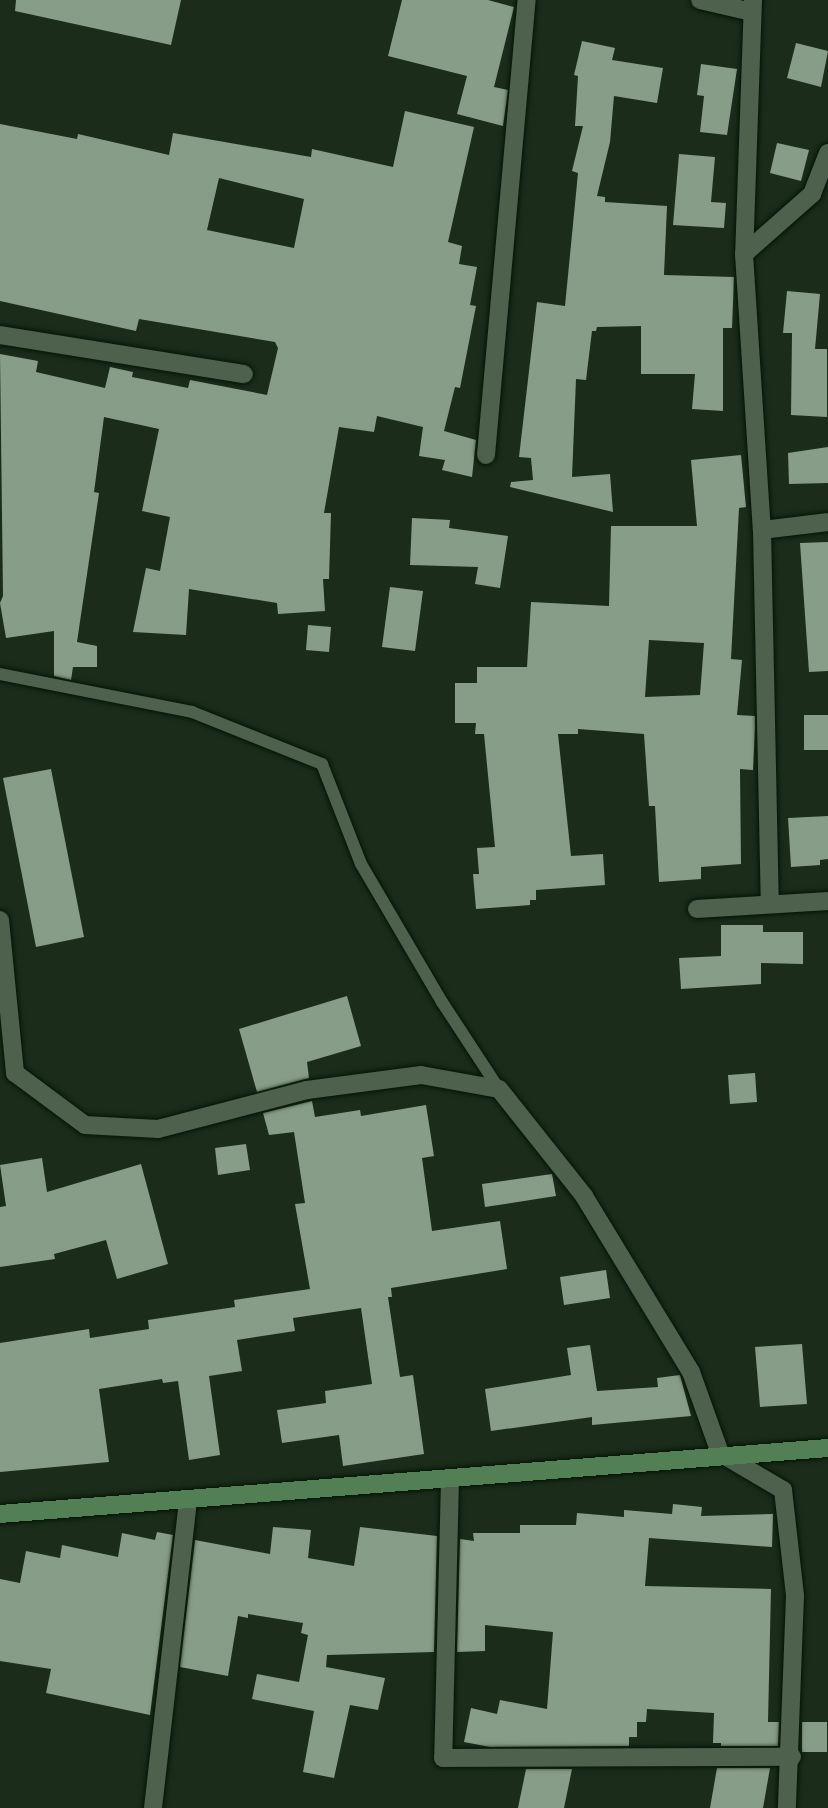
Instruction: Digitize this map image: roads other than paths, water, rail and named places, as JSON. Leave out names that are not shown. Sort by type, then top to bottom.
[{"type":"street","points":[[486,455],[527,0]]},
{"type":"street","points":[[700,0],[752,6],[744,254],[762,530],[770,904]]},
{"type":"street","points":[[744,254],[812,194],[828,153]]},
{"type":"street","points":[[0,335],[244,374]]},
{"type":"street","points":[[762,530],[828,522]]},
{"type":"street","points":[[697,909],[828,901]]},
{"type":"street","points":[[0,920],[15,1073],[85,1125],[158,1130],[308,1090],[421,1075],[499,1089],[584,1196],[685,1362],[720,1454],[783,1490],[795,1596],[792,1757],[787,1808]]},
{"type":"street","points":[[0,1514],[450,1480],[720,1454],[828,1448]]},
{"type":"street","points":[[450,1480],[443,1758],[792,1757]]},
{"type":"street","points":[[153,1808],[188,1500]]},
{"type":"lane","points":[[0,674],[192,712],[322,764],[361,864],[442,1002],[499,1089]]}]
